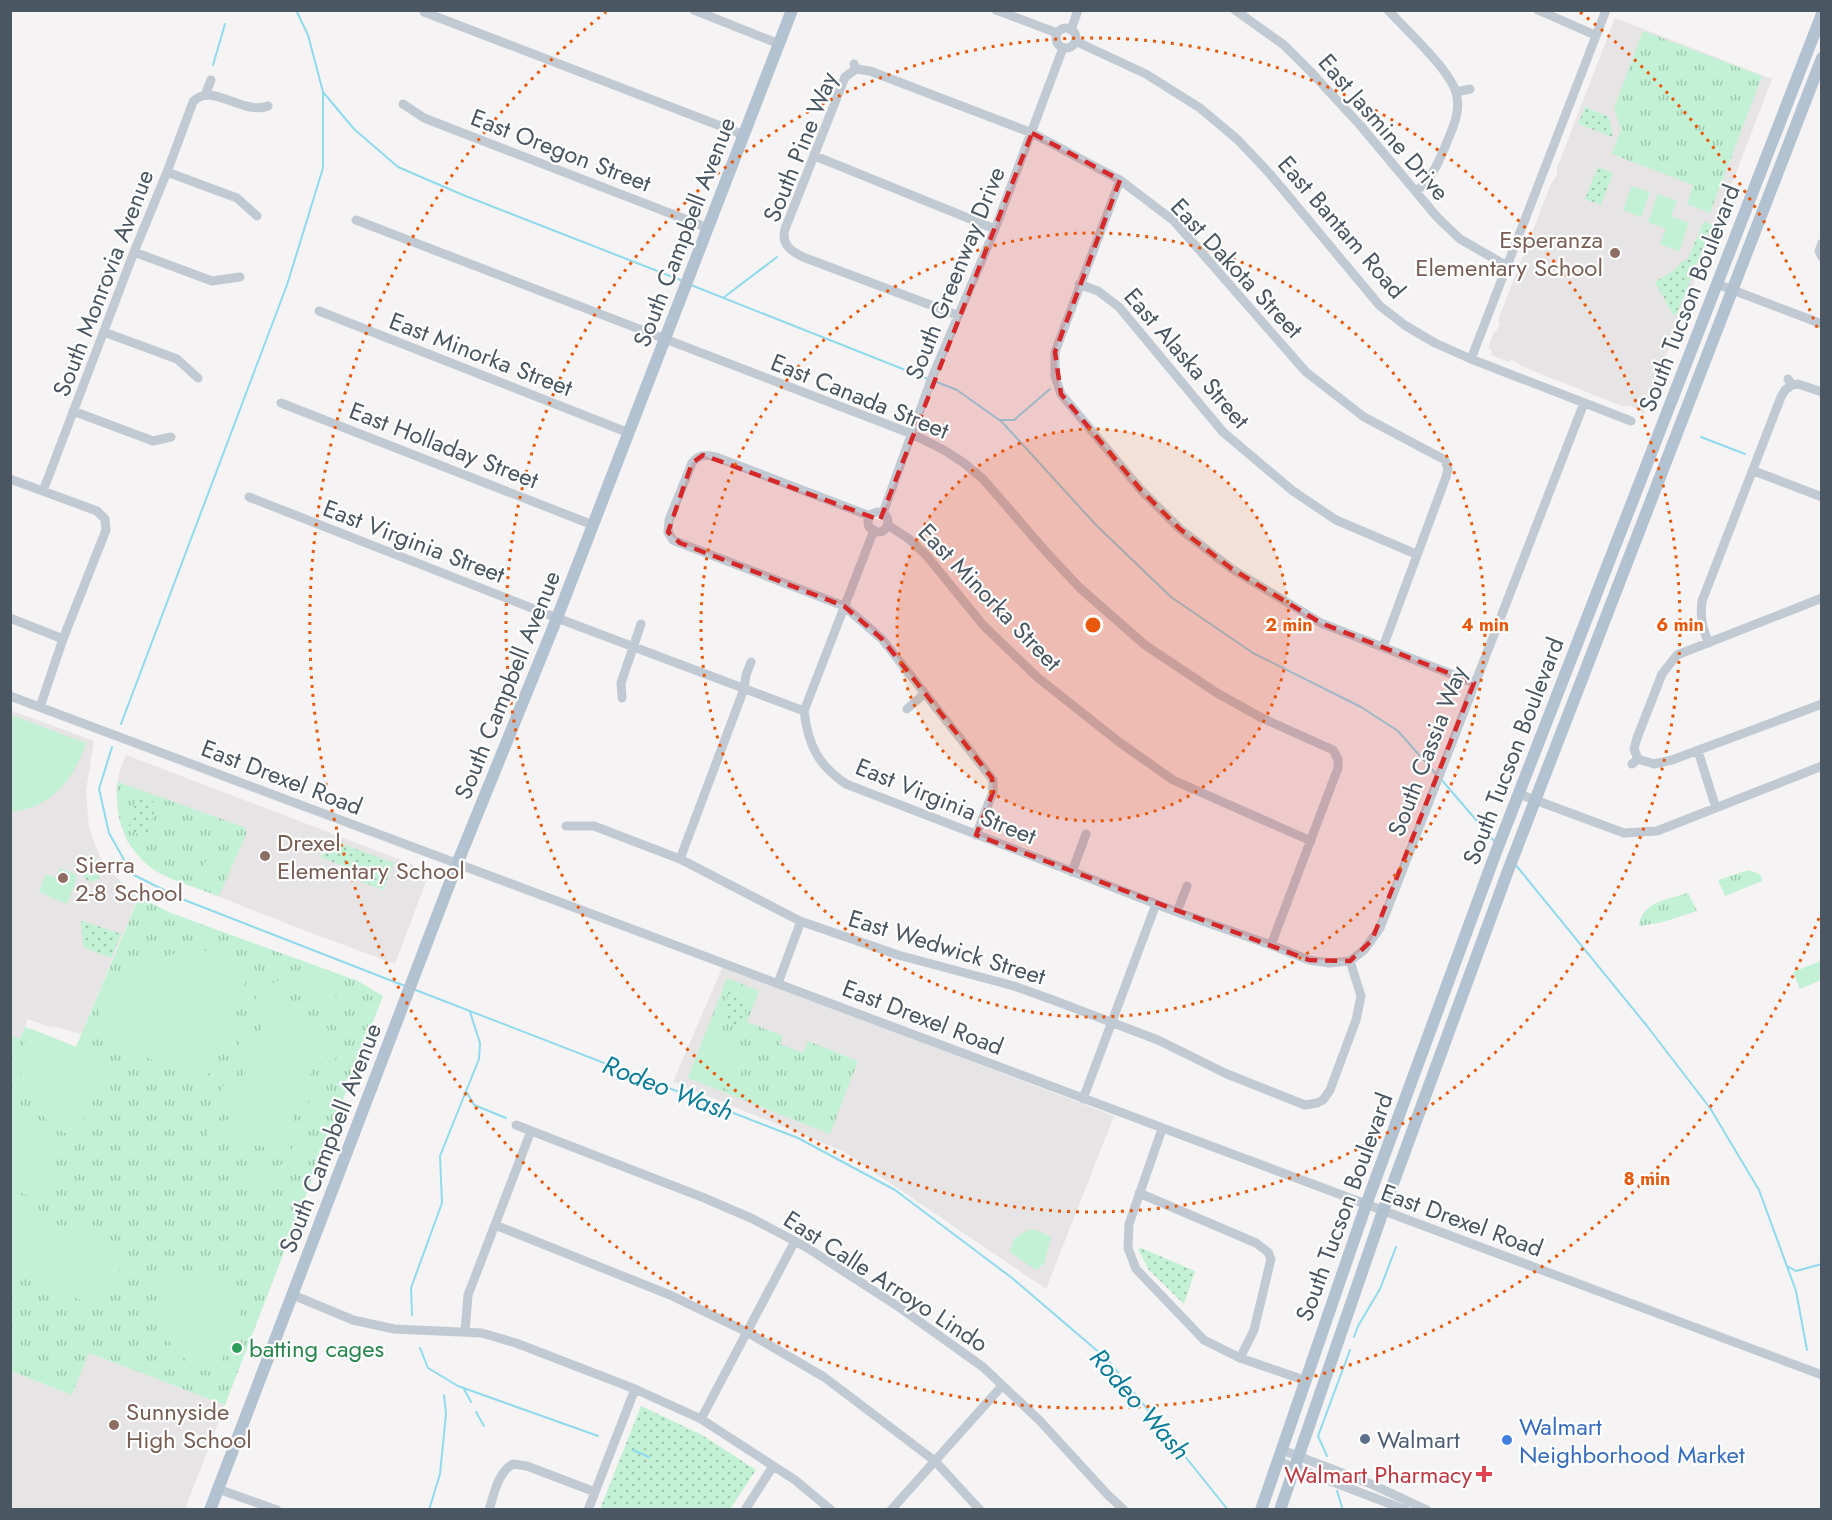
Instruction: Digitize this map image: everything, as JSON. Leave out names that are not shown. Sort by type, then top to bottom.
[{"type":"main road","name":"South Campbell Avenue","points":[[210,1509],[457,864],[557,618],[792,10]]},
{"type":"main road","name":"South Tucson Boulevard","points":[[1261,1509],[1366,1206],[1496,852],[1821,14]]},
{"type":"main road","name":"South Tucson Boulevard","points":[[1280,1509],[1383,1211],[1509,868],[1821,59]]},
{"type":"street","points":[[694,10],[779,44]]},
{"type":"street","points":[[996,10],[1057,33]]},
{"type":"street","points":[[1071,30],[1078,10]]},
{"type":"street","name":"East Jasmine Drive","points":[[1235,10],[1284,45],[1360,125],[1437,217],[1460,238],[1507,266]]},
{"type":"street","points":[[1388,10],[1445,71],[1456,92],[1456,118],[1437,167],[1429,180],[1416,192]]},
{"type":"street","points":[[1538,10],[1595,35]]},
{"type":"street","points":[[1471,359],[1606,10]]},
{"type":"street","points":[[424,12],[744,135]]},
{"type":"street","points":[[1065,28],[1071,30],[1075,35],[1072,46],[1063,48],[1056,42],[1057,33],[1065,28]]},
{"type":"street","name":"East Bantam Road","points":[[1075,41],[1146,74],[1200,108],[1239,140],[1380,306],[1435,344],[1630,421]]},
{"type":"street","name":"South Greenway Drive","points":[[883,513],[957,315],[995,229],[1063,48]]},
{"type":"street","name":"East Dakota Street","points":[[855,67],[870,70],[1032,133],[1120,180],[1174,222],[1306,372],[1364,417],[1388,432],[1447,461],[1446,477],[1416,554]]},
{"type":"street","name":"South Pine Way","points":[[855,67],[846,77],[785,229],[784,246],[803,257],[957,315]]},
{"type":"street","name":"South Monrovia Avenue","points":[[43,491],[193,102],[199,96],[205,95],[211,80]]},
{"type":"street","points":[[1456,92],[1470,89]]},
{"type":"street","points":[[205,95],[218,96],[252,109],[268,106]]},
{"type":"street","name":"East Oregon Street","points":[[403,104],[424,118],[708,228]]},
{"type":"street","points":[[815,156],[995,229]]},
{"type":"street","points":[[167,172],[237,198],[257,216]]},
{"type":"street","points":[[1120,180],[1055,352],[1054,376],[1061,394],[1141,490],[1180,529],[1232,569],[1321,623],[1474,683]]},
{"type":"street","name":"East Canada Street","points":[[356,219],[912,434],[964,463],[983,479],[1080,588],[1144,645],[1217,693],[1262,718],[1328,746],[1341,758],[1311,842]]},
{"type":"street","points":[[1820,258],[1821,243]]},
{"type":"street","points":[[134,252],[212,281],[240,278]]},
{"type":"street","name":"East Alaska Street","points":[[1079,284],[1098,291],[1119,307],[1223,432],[1293,492],[1336,520],[1416,554]]},
{"type":"street","points":[[1717,284],[1821,324]]},
{"type":"street","name":"East Minorka Street","points":[[319,311],[629,432]]},
{"type":"street","points":[[104,332],[177,359],[198,378]]},
{"type":"street","points":[[1709,643],[1700,614],[1702,601],[1781,397],[1790,382],[1821,392]]},
{"type":"street","name":"East Holladay Street","points":[[281,403],[593,525]]},
{"type":"street","name":"South Cassia Way","points":[[1350,961],[1368,945],[1380,928],[1584,403]]},
{"type":"street","points":[[74,411],[153,441],[171,437]]},
{"type":"street","points":[[870,516],[716,457],[703,455],[692,463],[669,520],[668,532],[673,540],[680,543],[844,606],[882,639],[994,779],[993,792],[976,835]]},
{"type":"street","points":[[1754,471],[1821,497]]},
{"type":"street","points":[[10,479],[97,511],[105,519],[106,530],[63,639],[40,707]]},
{"type":"street","name":"East Virginia Street","points":[[249,497],[557,618],[804,711],[810,741],[819,762],[832,775],[846,784],[1177,912],[1309,960],[1329,963],[1350,961]]},
{"type":"street","points":[[877,512],[883,513],[888,518],[888,525],[881,531],[874,530],[869,524],[870,516],[877,512]]},
{"type":"street","points":[[105,519],[117,515]]},
{"type":"street","name":"East Minorka Street","points":[[888,525],[909,539],[926,555],[983,625],[1036,677],[1119,742],[1173,780],[1311,842]]},
{"type":"street","points":[[804,711],[874,530]]},
{"type":"street","points":[[1383,647],[1416,554]]},
{"type":"street","points":[[1821,598],[1677,655],[1662,674],[1637,738],[1634,749],[1635,761],[1654,764],[1698,751],[1821,704]]},
{"type":"street","points":[[10,618],[63,639]]},
{"type":"street","points":[[622,698],[621,683],[641,624]]},
{"type":"street","points":[[680,859],[744,689],[751,662]]},
{"type":"street","points":[[908,709],[924,694]]},
{"type":"street","name":"East Drexel Road","points":[[10,696],[1821,1375]]},
{"type":"street","points":[[1698,751],[1716,808]]},
{"type":"street","points":[[1519,794],[1624,832],[1657,831],[1821,766]]},
{"type":"street","name":"East Wedwick Street","points":[[566,826],[594,826],[680,859],[801,921],[909,958],[1014,986],[1158,1040],[1227,1074],[1305,1105],[1319,1105],[1330,1090],[1356,1020],[1361,996],[1350,961]]},
{"type":"street","points":[[1072,872],[1086,834]]},
{"type":"street","points":[[1271,945],[1311,842]]},
{"type":"street","points":[[1177,912],[1187,886]]},
{"type":"street","points":[[1083,1099],[1156,904]]},
{"type":"street","points":[[778,983],[801,921]]},
{"type":"street","name":"East Calle Arroyo Lindo","points":[[516,1125],[702,1197],[753,1219],[795,1241],[899,1307],[983,1367],[1040,1421],[1107,1494],[1124,1509]]},
{"type":"street","points":[[1162,1129],[1128,1224],[1128,1248],[1136,1269],[1204,1340],[1240,1358],[1304,1380]]},
{"type":"street","points":[[465,1332],[468,1295],[531,1131]]},
{"type":"street","points":[[1139,1193],[1271,1251],[1254,1330],[1240,1358]]},
{"type":"street","points":[[495,1225],[670,1295],[747,1332],[825,1377],[934,1461],[980,1509]]},
{"type":"street","points":[[701,1419],[795,1241]]},
{"type":"street","points":[[293,1295],[353,1320],[383,1326],[482,1333],[516,1342],[634,1389],[701,1419],[795,1480],[831,1509]]},
{"type":"street","points":[[891,1509],[1002,1386]]},
{"type":"street","points":[[588,1509],[634,1389]]},
{"type":"street","points":[[1280,1455],[1406,1509]]},
{"type":"street","points":[[489,1509],[502,1476],[512,1461],[595,1492]]},
{"type":"street","points":[[1297,1462],[1371,1484],[1427,1509]]},
{"type":"street","points":[[744,1509],[773,1466]]},
{"type":"street","points":[[218,1489],[277,1509]]},
{"type":"highlighted area","points":[[1032,133],[1120,180],[1055,352],[1061,394],[1141,490],[1180,529],[1232,569],[1321,623],[1474,683],[1372,940],[1350,961],[1309,960],[976,835],[993,792],[992,778],[882,639],[844,606],[680,543],[668,532],[692,463],[703,455],[880,520]]},
{"type":"shaded area","name":"Esperanza Elementary School","points":[[1615,18],[1772,79],[1644,413],[1521,366],[1512,360],[1508,362],[1492,355],[1491,349],[1488,348],[1494,332],[1497,331],[1500,323],[1498,320],[1550,186],[1557,174],[1557,168]]},
{"type":"shaded area","name":"Sierra 2-8 School","points":[[10,710],[94,741],[86,791],[89,828],[100,857],[110,871],[137,896],[137,901],[81,1034],[53,1026],[52,1028],[28,1019],[20,1039],[11,1035]]},
{"type":"shaded area","name":"Drexel Elementary School","points":[[126,755],[430,871],[395,964],[293,926],[153,869],[127,841],[120,823],[116,791],[119,773]]},
{"type":"shaded area","points":[[723,966],[1114,1116],[1046,1289],[843,1151],[673,1082]]},
{"type":"shaded area","name":"Sunnyside High School","points":[[89,1353],[225,1405],[185,1509],[11,1509],[10,1371],[72,1395]]},
{"type":"green space","points":[[1643,31],[1762,76],[1710,213],[1687,204],[1693,185],[1612,154],[1621,129],[1614,108]]},
{"type":"green space","points":[[1585,107],[1609,117],[1613,137],[1578,124]]},
{"type":"green space","points":[[1598,167],[1613,173],[1601,205],[1585,199]]},
{"type":"green space","points":[[1632,186],[1650,192],[1641,217],[1623,210]]},
{"type":"green space","points":[[1658,194],[1677,201],[1671,216],[1689,223],[1679,251],[1660,244],[1666,229],[1648,222]]},
{"type":"green space","points":[[1704,221],[1712,225],[1677,314],[1673,315],[1655,282],[1688,259]]},
{"type":"green space","points":[[11,715],[86,743],[75,768],[59,790],[38,805],[11,812]]},
{"type":"green space","points":[[118,782],[244,827],[247,832],[219,896],[161,874],[139,857],[125,835],[120,822]]},
{"type":"green space","points":[[141,796],[157,803],[146,837],[128,830],[135,799]]},
{"type":"green space","points":[[329,839],[394,863],[383,890],[362,882],[365,875],[321,857]]},
{"type":"green space","points":[[209,853],[223,859],[213,887],[198,881]]},
{"type":"green space","points":[[88,858],[95,859],[100,868],[99,878],[93,882],[88,881],[82,874],[82,866]]},
{"type":"green space","points":[[60,868],[75,874],[77,878],[67,904],[39,892],[46,874],[56,878]]},
{"type":"green space","points":[[1749,870],[1761,875],[1762,881],[1725,896],[1718,880]]},
{"type":"green space","points":[[1688,893],[1697,911],[1663,922],[1639,926],[1641,918],[1650,907]]},
{"type":"green space","points":[[139,897],[171,913],[358,981],[383,996],[225,1405],[89,1353],[72,1395],[11,1371],[10,1035],[20,1039],[25,1027],[76,1047]]},
{"type":"green space","points":[[81,921],[121,934],[111,958],[83,947]]},
{"type":"green space","points":[[197,950],[226,953],[253,962],[212,1072],[199,1078],[90,1035],[108,1000],[130,974],[158,958]]},
{"type":"green space","points":[[1821,961],[1821,980],[1800,989],[1793,972]]},
{"type":"green space","points":[[264,976],[272,979],[271,984],[286,978],[301,977],[314,979],[326,986],[335,996],[341,1008],[344,1023],[343,1039],[294,1164],[280,1176],[266,1182],[251,1184],[237,1181],[215,1162],[209,1148],[207,1130]],"holes":[[[295,985],[314,990],[328,1001],[335,1017],[335,1036],[288,1156],[279,1166],[265,1173],[258,1175],[242,1173],[228,1165],[220,1156],[216,1140],[217,1123],[261,1008],[274,992]]]},
{"type":"green space","points":[[727,978],[759,991],[747,1022],[783,1036],[780,1044],[803,1053],[808,1041],[858,1061],[830,1134],[688,1078]]},
{"type":"green space","points":[[729,990],[743,996],[746,1017],[739,1029],[722,1021]]},
{"type":"green space","points":[[270,1006],[328,1028],[280,1153],[223,1132]]},
{"type":"green space","points":[[708,1026],[726,1038],[737,1053],[741,1072],[738,1094],[698,1077],[692,1068]]},
{"type":"green space","points":[[32,1029],[103,1058],[106,1065],[80,1127],[67,1134],[42,1115],[33,1103],[21,1074],[24,1043]]},
{"type":"green space","points":[[11,1102],[38,1120],[47,1131],[53,1144],[56,1172],[54,1187],[48,1203],[11,1189]]},
{"type":"green space","points":[[11,1206],[126,1252],[104,1309],[11,1272]]},
{"type":"green space","points":[[1028,1230],[1036,1230],[1051,1237],[1044,1264],[1036,1270],[1010,1252],[1014,1239]]},
{"type":"green space","points":[[1141,1248],[1195,1271],[1184,1304],[1149,1270],[1138,1249]]},
{"type":"green space","points":[[170,1266],[242,1294],[245,1300],[217,1373],[200,1368],[185,1359],[173,1347],[165,1332],[160,1316],[159,1299],[162,1282]]},
{"type":"green space","points":[[641,1406],[702,1435],[756,1470],[730,1509],[600,1509]]},
{"type":"waterway","points":[[121,724],[287,285],[323,168],[323,92],[308,35],[296,10]]},
{"type":"waterway","points":[[213,65],[225,24]]},
{"type":"waterway","points":[[323,92],[354,129],[398,167],[463,195],[683,281]]},
{"type":"waterway","points":[[723,298],[777,257]]},
{"type":"waterway","points":[[691,285],[928,379]]},
{"type":"waterway","points":[[934,381],[957,390],[1002,422],[1096,525],[1171,597],[1253,653],[1361,707],[1398,731],[1436,774]]},
{"type":"waterway","points":[[1001,420],[1014,420],[1050,389]]},
{"type":"waterway","points":[[1701,437],[1745,454]]},
{"type":"waterway","name":"Rodeo Wash","points":[[112,747],[99,789],[109,833],[132,874],[182,899],[405,986]]},
{"type":"waterway","points":[[1440,778],[1495,842]]},
{"type":"waterway","points":[[1515,864],[1647,1026],[1710,1108],[1759,1190],[1796,1291],[1807,1350]]},
{"type":"waterway","name":"Rodeo Wash","points":[[413,989],[798,1138],[895,1190],[1012,1278],[1108,1360],[1228,1510]]},
{"type":"waterway","points":[[412,1315],[411,1288],[442,1203],[440,1156],[479,1059],[480,1043],[470,1012]]},
{"type":"waterway","points":[[466,1091],[474,1105],[506,1118]]},
{"type":"waterway","points":[[1354,1337],[1380,1289],[1396,1247]]},
{"type":"waterway","points":[[1787,1266],[1796,1271],[1822,1264]]},
{"type":"waterway","points":[[420,1348],[428,1368],[458,1386],[598,1436]]},
{"type":"waterway","points":[[1327,1456],[1318,1436],[1350,1350]]},
{"type":"waterway","points":[[464,1389],[471,1402]]},
{"type":"waterway","points":[[429,1510],[440,1474],[446,1414],[444,1395]]},
{"type":"waterway","points":[[476,1412],[484,1426]]},
{"type":"waterway","points":[[633,1450],[649,1457]]},
{"type":"waterway","points":[[1337,1491],[1342,1507]]},
{"type":"place","name":"Esperanza Elementary School","points":[[1615,253]]},
{"type":"place","name":"Drexel Elementary School","points":[[265,856]]},
{"type":"place","name":"Sierra 2-8 School","points":[[63,878]]},
{"type":"place","name":"batting cages","points":[[237,1348]]},
{"type":"place","name":"Sunnyside High School","points":[[114,1425]]},
{"type":"place","name":"Walmart","points":[[1365,1439]]},
{"type":"place","name":"Walmart Neighborhood Market","points":[[1507,1440]]},
{"type":"place","name":"Walmart Pharmacy","points":[[1484,1474]]}]
